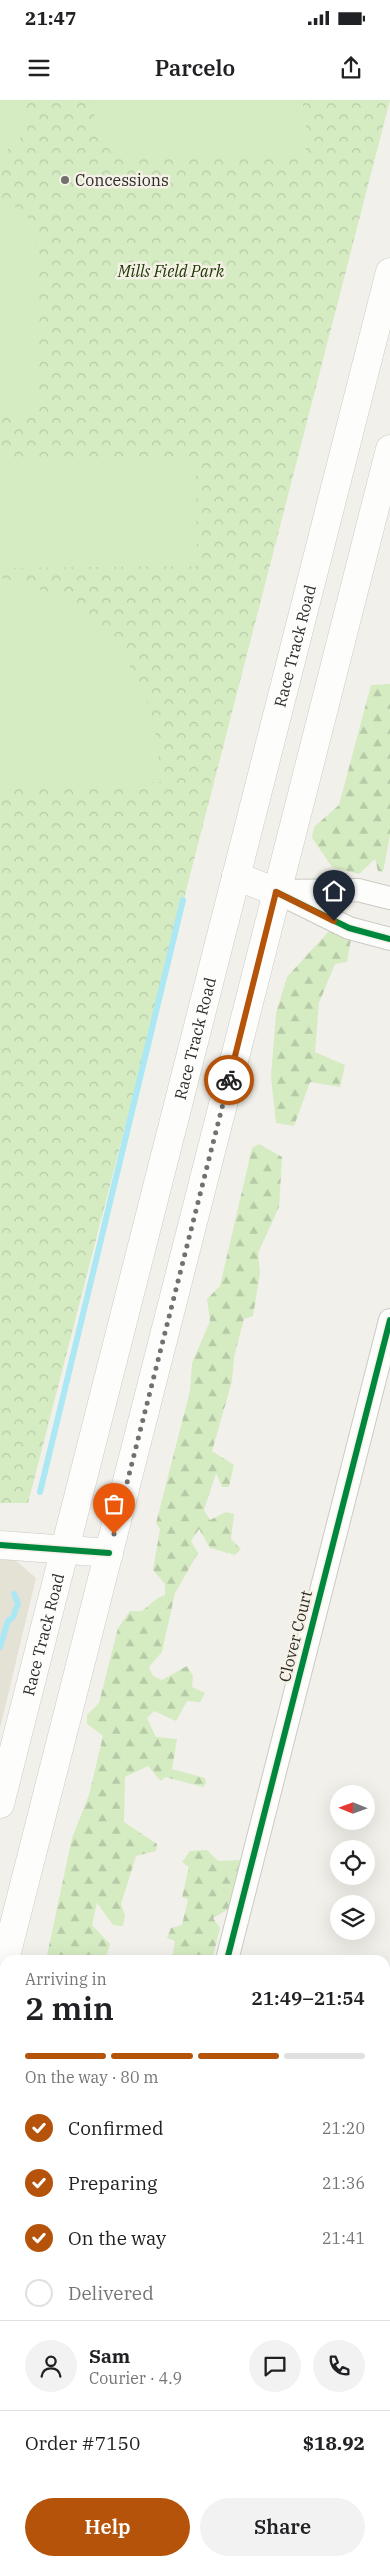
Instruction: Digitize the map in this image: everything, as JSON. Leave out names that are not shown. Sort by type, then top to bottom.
[{"type":"main road","name":"Race Track Road","points":[[0,1804],[390,276]]},
{"type":"main road","points":[[6,1955],[390,449]]},
{"type":"main road","points":[[236,876],[276,892]]},
{"type":"main road","points":[[0,1545],[65,1548],[109,1553]]},
{"type":"street","points":[[276,892],[358,890],[390,898]]},
{"type":"street","points":[[276,892],[349,928],[390,939]]},
{"type":"street","name":"Clover Court","points":[[228,1955],[390,1320]]},
{"type":"shaded area","points":[[0,1560],[15,1560],[36,1578],[0,1728]]},
{"type":"green space","name":"Mills Field Park","points":[[0,100],[390,100],[28,1503],[0,1503]]},
{"type":"green space","points":[[0,100],[24,100],[24,135],[0,156]]},
{"type":"green space","points":[[94,100],[302,100],[306,119],[306,155],[116,156],[95,136]]},
{"type":"green space","points":[[14,206],[35,224],[38,412],[0,412],[0,207]]},
{"type":"green space","points":[[196,462],[197,566],[0,568],[0,463]]},
{"type":"green space","points":[[0,578],[25,584],[50,594],[72,607],[93,623],[112,642],[127,662],[140,685],[150,710],[157,745],[160,782],[0,785]]},
{"type":"green space","points":[[390,684],[390,835],[383,872],[378,871],[375,859],[359,874],[332,867],[312,838],[314,827],[339,805],[371,685]]},
{"type":"green space","points":[[329,931],[351,939],[347,962],[335,964],[319,1003],[315,1052],[345,1065],[340,1087],[310,1082],[294,1126],[276,1123],[271,1077],[276,1013],[287,977]]},
{"type":"green space","points":[[259,1144],[282,1157],[279,1207],[258,1253],[260,1273],[253,1316],[244,1319],[234,1357],[232,1381],[212,1451],[234,1465],[229,1487],[222,1487],[216,1473],[204,1510],[210,1520],[226,1512],[234,1514],[231,1539],[241,1549],[235,1555],[210,1548],[199,1529],[191,1541],[198,1553],[175,1593],[162,1652],[149,1667],[153,1676],[162,1680],[187,1666],[193,1676],[192,1687],[205,1693],[200,1702],[187,1701],[176,1721],[154,1711],[147,1718],[156,1737],[177,1739],[172,1769],[205,1778],[206,1783],[203,1787],[165,1777],[161,1781],[148,1766],[125,1777],[124,1822],[157,1844],[156,1851],[136,1856],[121,1904],[125,1915],[123,1926],[113,1925],[97,1903],[92,1925],[110,1944],[107,1955],[47,1955],[72,1838],[89,1795],[103,1736],[87,1724],[87,1715],[99,1703],[118,1628],[130,1611],[142,1611],[158,1598],[165,1595],[165,1584],[153,1570],[160,1529],[156,1523],[190,1391],[192,1363],[210,1321],[207,1299],[220,1286],[252,1148]]},
{"type":"green space","points":[[207,1850],[218,1861],[241,1860],[228,1909],[213,1918],[220,1928],[213,1955],[173,1955],[175,1941],[167,1938],[171,1928],[182,1925],[188,1899],[182,1897],[189,1867],[182,1862],[190,1851]]},
{"type":"waterway","points":[[40,1492],[183,900]]},
{"type":"waterway","points":[[0,1647],[8,1621],[13,1617],[18,1603],[14,1594]]},
{"type":"cycle path","points":[[276,892],[349,928],[390,939]]},
{"type":"cycle path","points":[[228,1955],[390,1320]]},
{"type":"cycle path","points":[[0,1545],[109,1553]]},
{"type":"way so far","points":[[114,1534],[229,1080]]},
{"type":"place","name":"Concessions","points":[[65,180]]},
{"type":"route","points":[[229,1080],[276,892],[334,921]]}]
